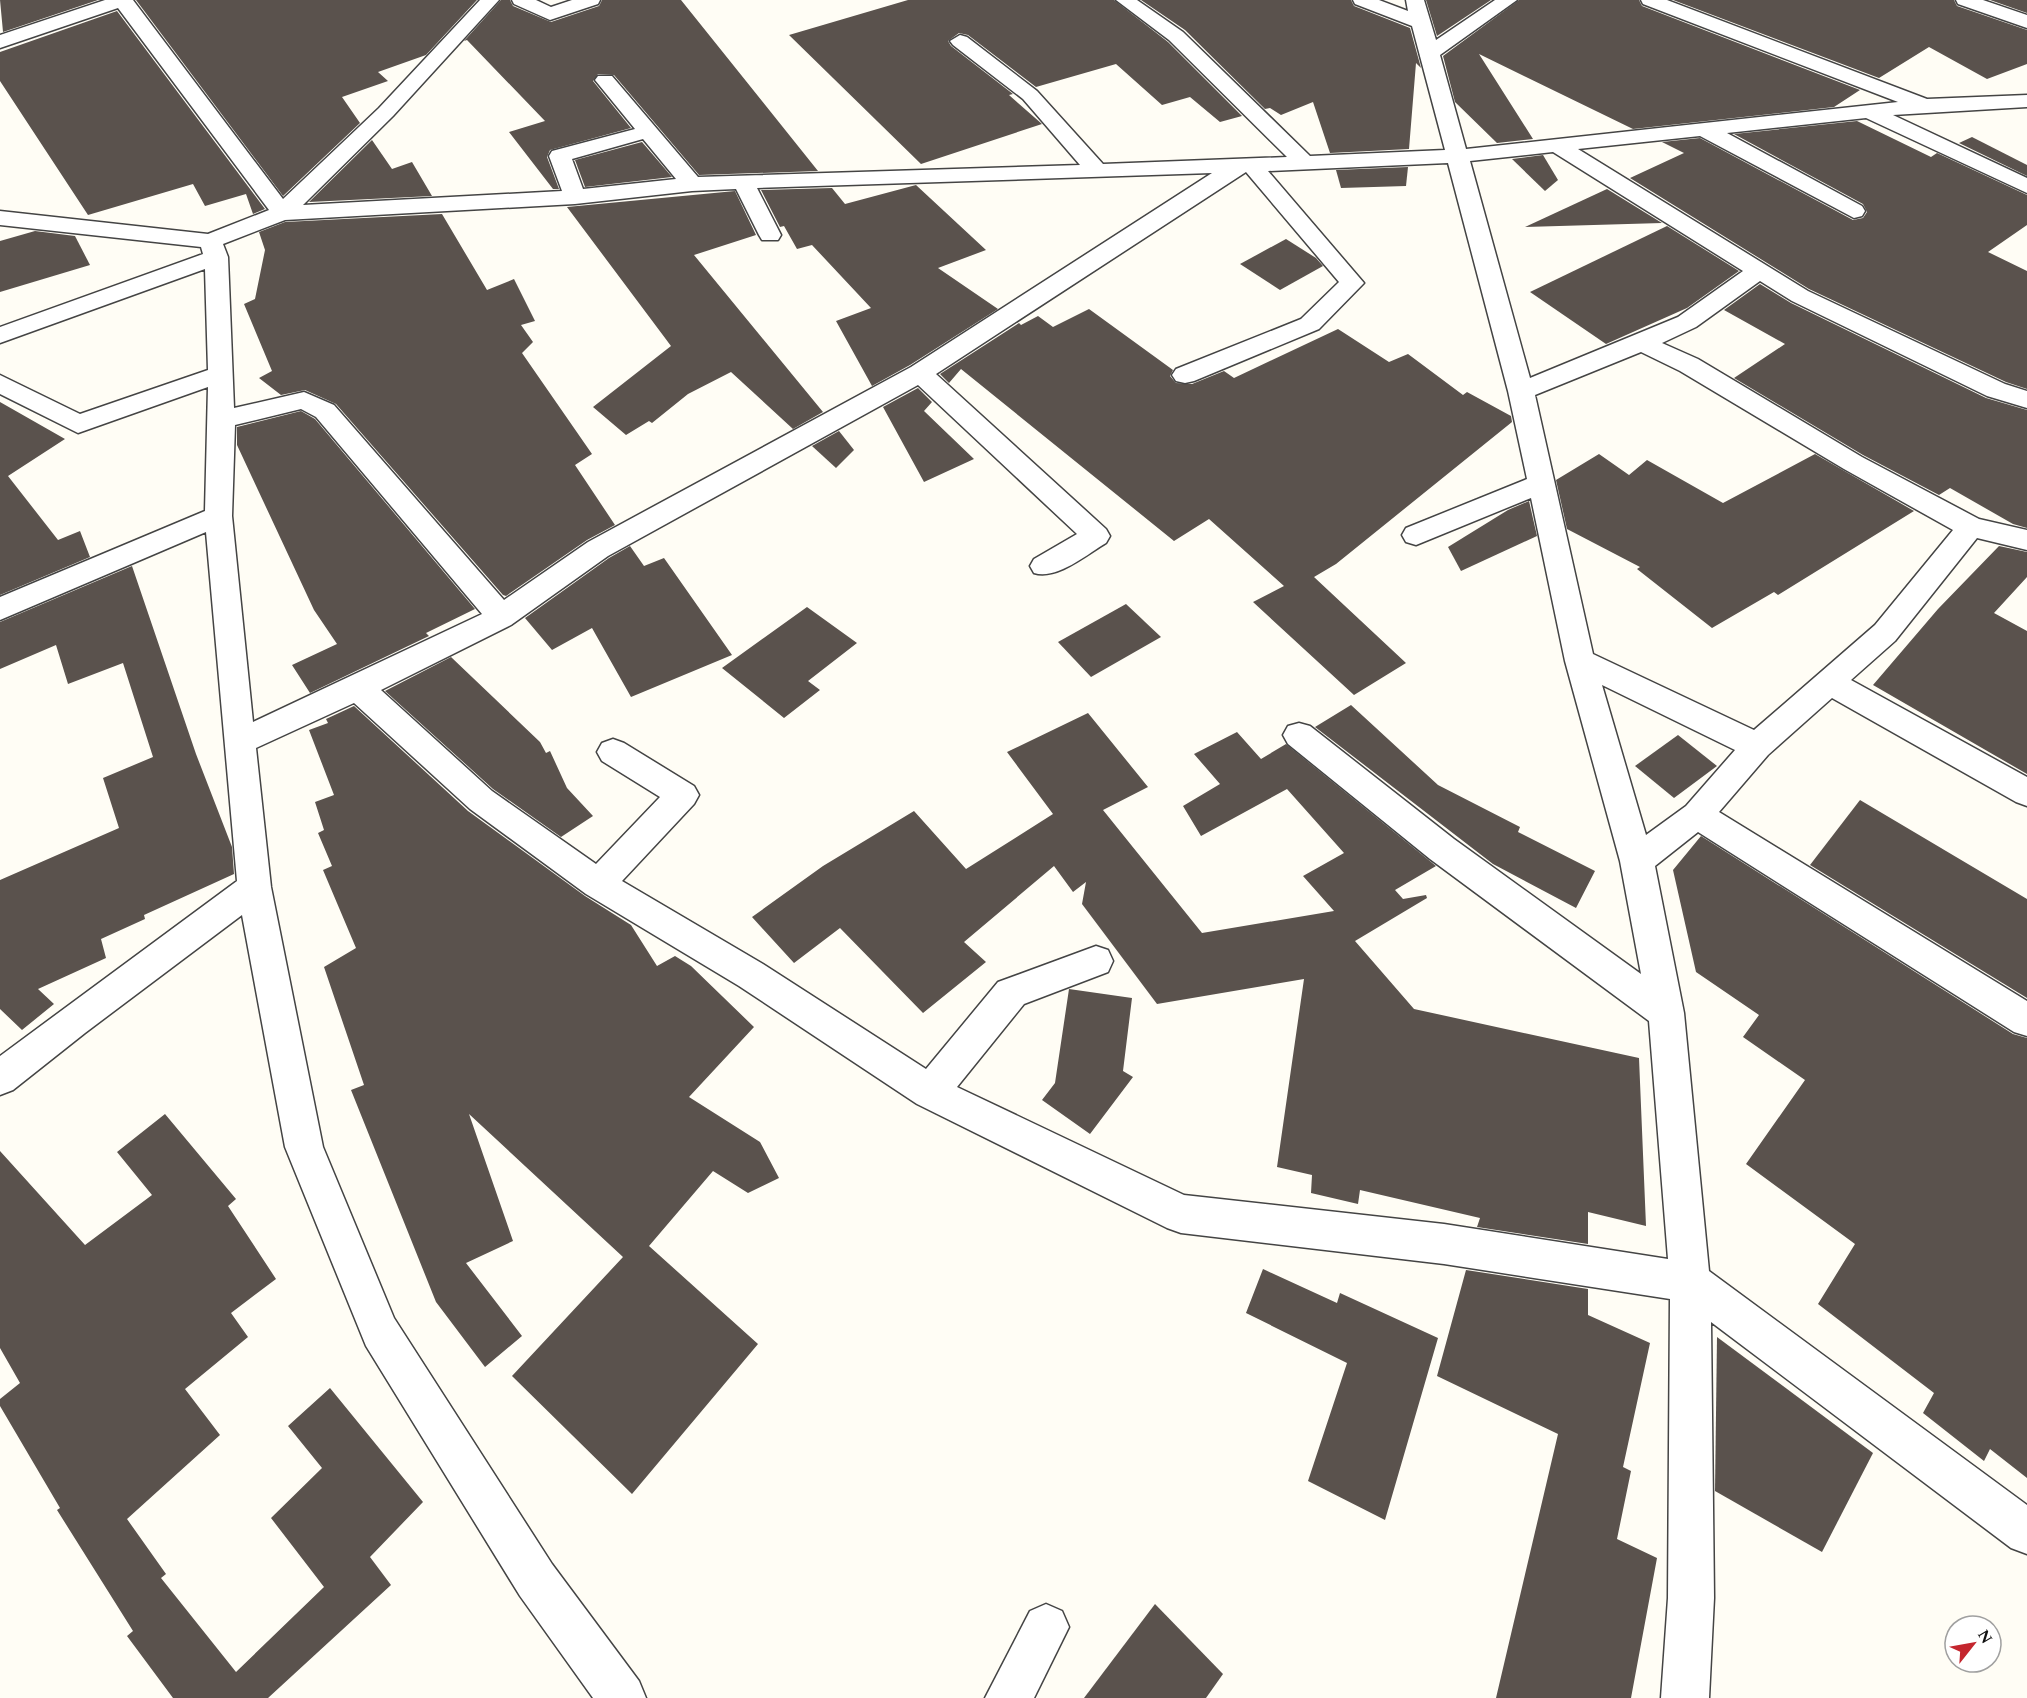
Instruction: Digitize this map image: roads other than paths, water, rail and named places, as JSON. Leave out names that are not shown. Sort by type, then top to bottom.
[{"type":"street","points":[[0,42],[123,0],[282,213]]},
{"type":"street","points":[[0,335],[213,249],[282,213],[386,112],[490,0]]},
{"type":"street","points":[[521,0],[550,14],[591,0]]},
{"type":"street","points":[[1126,0],[1176,36],[1305,163]]},
{"type":"street","points":[[1362,0],[1423,25],[1508,0]]},
{"type":"street","points":[[1650,0],[1926,105]]},
{"type":"street","points":[[1965,0],[2027,22]]},
{"type":"street","points":[[1423,25],[1521,391],[1580,661],[1637,861],[1666,1013],[1690,1282],[1691,1598],[1685,1698]]},
{"type":"street","points":[[960,41],[1030,95],[1097,171]]},
{"type":"street","points":[[605,80],[692,184]]},
{"type":"street","points":[[282,213],[575,197],[692,184],[1245,166],[1459,156],[1926,105],[2027,101]]},
{"type":"street","points":[[1868,111],[2027,186]]},
{"type":"street","points":[[1704,130],[1854,211]]},
{"type":"street","points":[[575,197],[560,156],[650,131]]},
{"type":"street","points":[[1558,146],[1759,271],[1820,306],[1996,390],[2027,400]]},
{"type":"street","points":[[242,741],[358,688],[501,617],[598,549],[920,373],[1245,166]]},
{"type":"street","points":[[1185,375],[1310,324],[1352,283],[1245,166]]},
{"type":"street","points":[[744,184],[770,235]]},
{"type":"street","points":[[0,218],[213,249]]},
{"type":"street","points":[[213,249],[222,419],[218,516],[242,741],[254,887],[304,1147],[380,1332],[536,1580],[622,1698]]},
{"type":"street","points":[[1521,391],[1642,343],[1687,322],[1759,271]]},
{"type":"street","points":[[1642,343],[1689,365],[1853,463],[1971,526],[2027,540]]},
{"type":"street","points":[[920,373],[1096,536],[1044,566]]},
{"type":"street","points":[[0,383],[78,424],[220,374]]},
{"type":"street","points":[[222,419],[304,400],[325,411],[501,617]]},
{"type":"street","points":[[1416,535],[1540,484]]},
{"type":"street","points":[[0,609],[218,516]]},
{"type":"street","points":[[1637,861],[1697,815],[1757,746],[1884,633],[1971,526]]},
{"type":"street","points":[[1580,661],[1757,746]]},
{"type":"street","points":[[1829,682],[2027,794]]},
{"type":"street","points":[[358,688],[481,800],[598,884],[751,975],[930,1092],[1181,1214],[1444,1244],[1690,1282],[2027,1532]]},
{"type":"street","points":[[1299,735],[1442,849],[1666,1013]]},
{"type":"street","points":[[598,884],[683,795],[613,753]]},
{"type":"street","points":[[1697,815],[2027,1020]]},
{"type":"street","points":[[0,1078],[72,1021],[254,887]]},
{"type":"street","points":[[930,1092],[1011,993],[1096,961]]},
{"type":"street","points":[[1009,1698],[1046,1627]]}]
